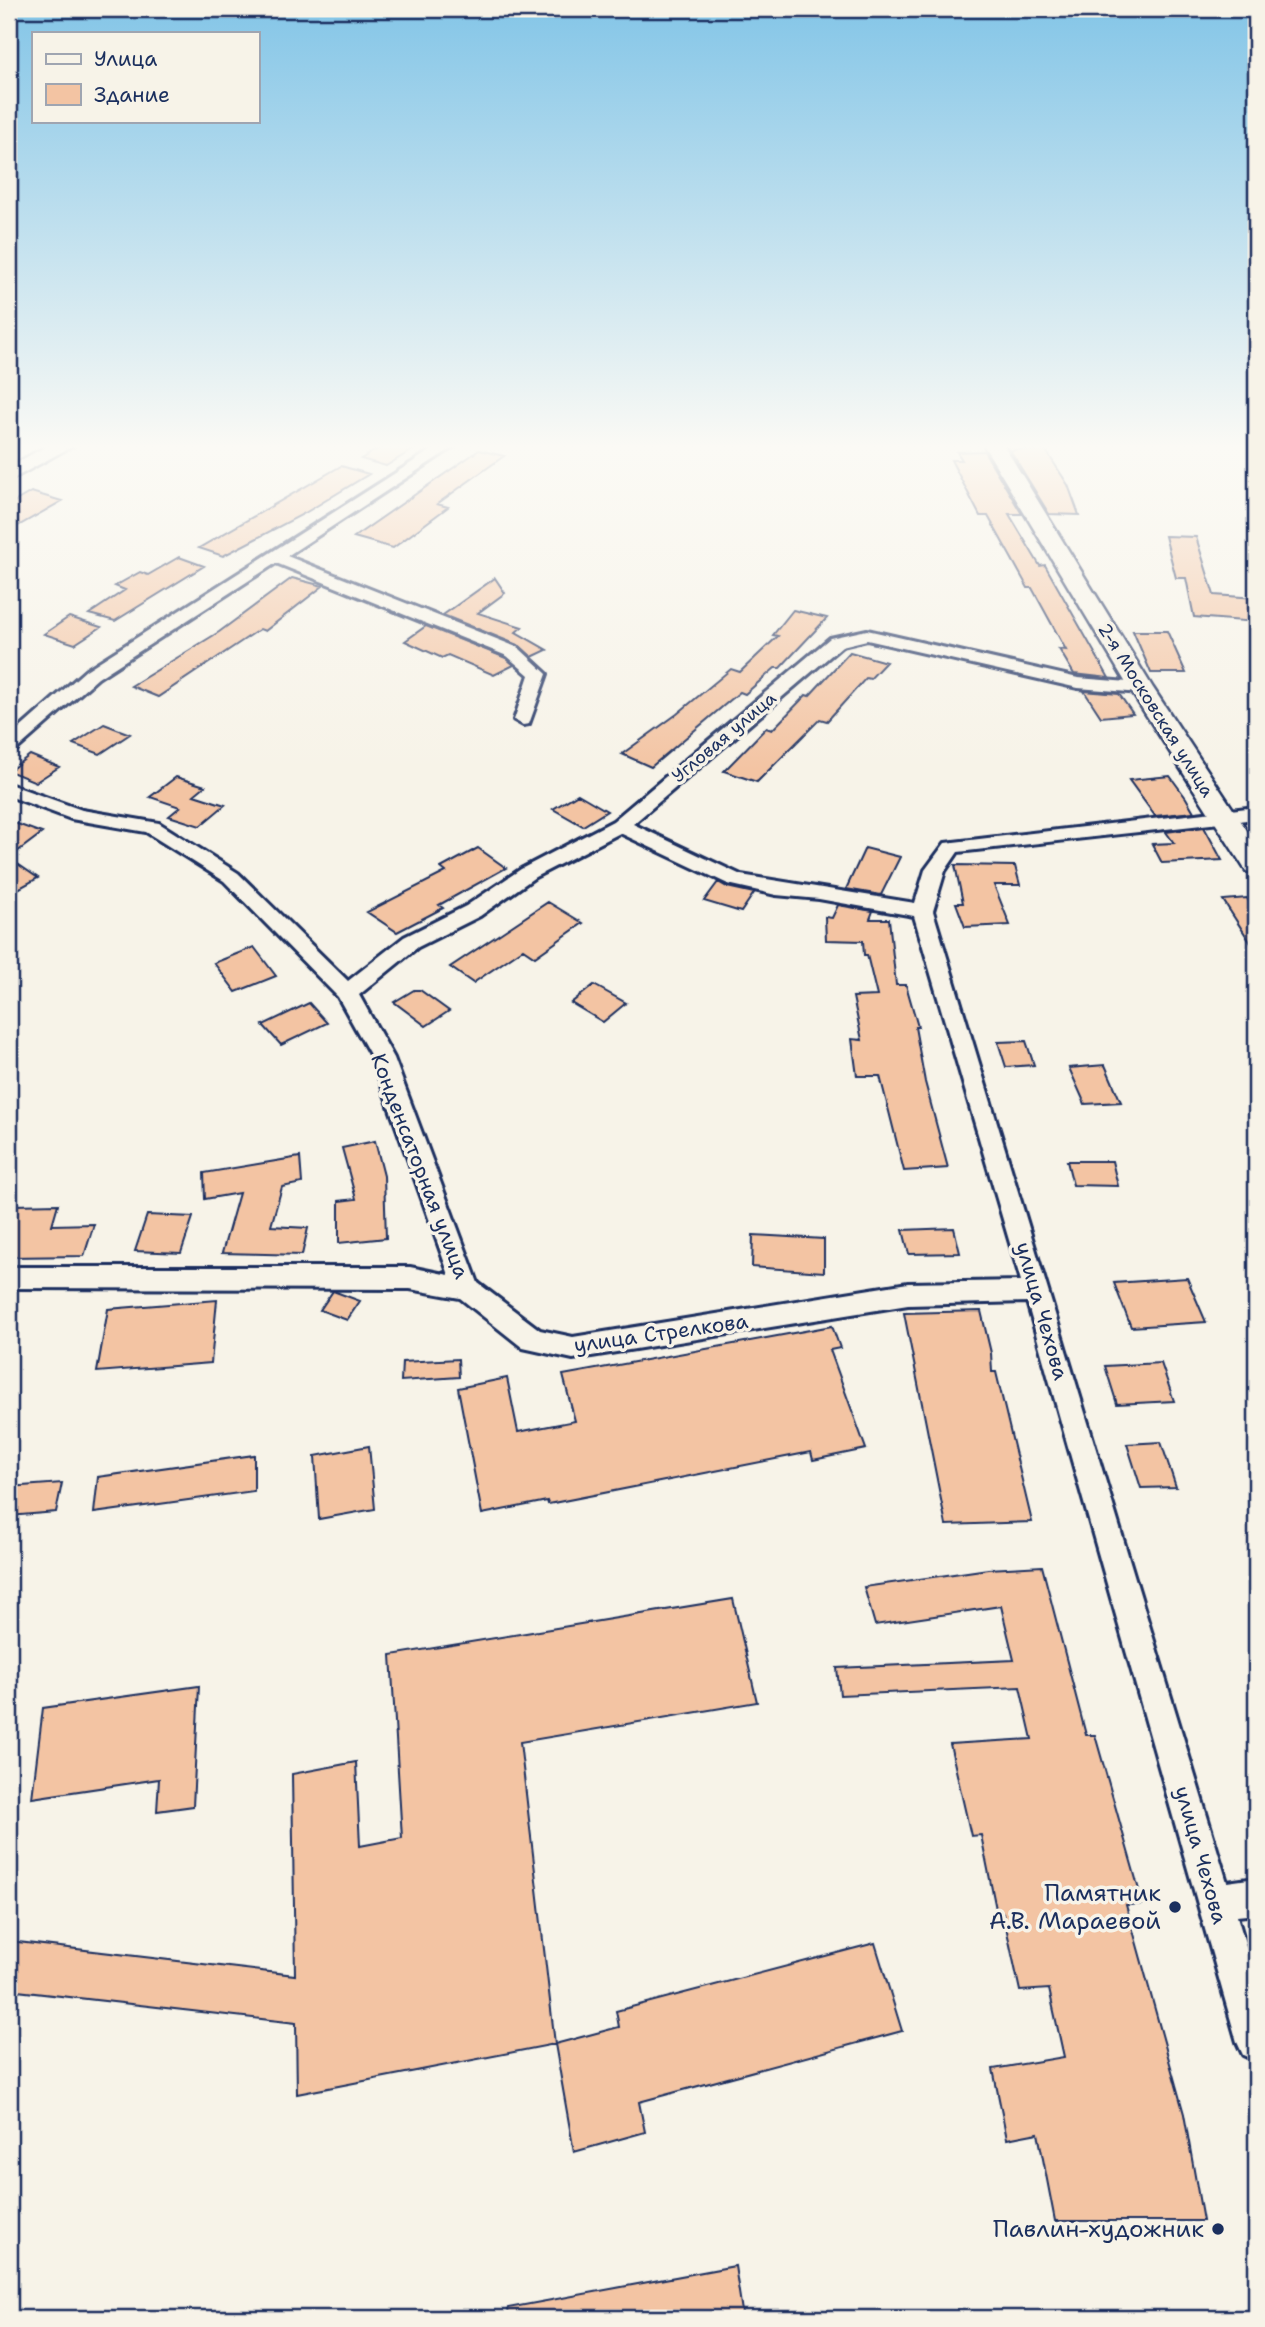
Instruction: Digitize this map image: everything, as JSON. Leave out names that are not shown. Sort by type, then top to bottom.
[{"type":"street","points":[[9,747],[92,674],[282,553]]},
{"type":"street","name":"2-я Московская улица","points":[[1059,553],[1141,688],[1256,865]]},
{"type":"street","points":[[275,557],[513,652],[538,674],[523,720]]},
{"type":"street","name":"Угловая улица","points":[[346,993],[411,942],[473,911],[528,873],[620,825],[836,642],[867,635],[1077,683],[1141,688]]},
{"type":"street","name":"Конденсаторная улица","points":[[9,790],[78,815],[152,827],[231,877],[346,993],[383,1058],[467,1289]]},
{"type":"street","points":[[620,825],[735,880],[776,889],[819,893],[923,911],[935,870],[952,847],[1256,813]]},
{"type":"street","name":"улица Чехова","points":[[923,911],[1256,2042]]},
{"type":"street","name":"улица Стрелкова","points":[[9,1278],[410,1278],[467,1289],[533,1340],[573,1348],[908,1294],[1037,1291]]},
{"type":"street","points":[[1214,1902],[1256,1896]]},
{"type":"building","points":[[1008,553],[1032,553],[1040,566],[1045,565],[1109,678],[1074,674],[1059,649],[1066,650],[1032,588],[1028,588]]},
{"type":"building","points":[[1169,553],[1201,553],[1214,595],[1256,598],[1256,622],[1194,617],[1186,578],[1176,578]]},
{"type":"building","points":[[179,557],[204,566],[115,621],[89,614],[125,590],[115,586],[140,572],[148,575]]},
{"type":"building","points":[[292,578],[323,586],[265,631],[260,629],[158,697],[131,686],[219,632]]},
{"type":"building","points":[[495,578],[505,593],[478,613],[522,627],[516,632],[547,650],[532,657],[520,646],[443,615]]},
{"type":"building","points":[[793,610],[827,618],[780,668],[775,668],[745,694],[740,692],[651,767],[622,754],[677,714],[731,669],[740,672],[778,636],[773,635]]},
{"type":"building","points":[[69,617],[101,627],[75,644],[44,634]]},
{"type":"building","points":[[426,626],[506,658],[514,665],[494,675],[448,655],[442,658],[405,641]]},
{"type":"building","points":[[1133,631],[1167,631],[1186,673],[1151,673]]},
{"type":"building","points":[[850,652],[886,662],[870,679],[866,678],[827,721],[820,719],[757,782],[724,771],[766,728],[772,730],[806,695],[809,696]]},
{"type":"building","points":[[1084,691],[1119,694],[1133,714],[1101,717]]},
{"type":"building","points":[[104,724],[130,734],[100,754],[73,744]]},
{"type":"building","points":[[30,755],[59,767],[36,782],[9,771]]},
{"type":"building","points":[[1170,776],[1194,812],[1155,816],[1129,780]]},
{"type":"building","points":[[176,777],[205,786],[194,795],[225,805],[200,826],[169,816],[180,807],[150,797]]},
{"type":"building","points":[[578,794],[607,811],[583,826],[553,809]]},
{"type":"building","points":[[9,821],[42,833],[9,858]]},
{"type":"building","points":[[1204,827],[1222,860],[1162,863],[1152,844],[1174,843],[1166,832]]},
{"type":"building","points":[[478,848],[506,868],[439,905],[443,908],[397,932],[367,912],[446,872],[441,868]]},
{"type":"building","points":[[865,848],[900,857],[881,895],[846,889]]},
{"type":"building","points":[[9,858],[38,878],[9,894]]},
{"type":"building","points":[[955,865],[1015,866],[1020,885],[994,885],[1010,925],[965,927],[956,903],[963,903]]},
{"type":"building","points":[[718,882],[727,887],[754,893],[741,912],[704,901]]},
{"type":"building","points":[[1247,898],[1256,912],[1256,951],[1223,900]]},
{"type":"building","points":[[548,902],[583,923],[535,957],[523,949],[473,983],[450,967]]},
{"type":"building","points":[[838,905],[873,911],[870,919],[889,919],[896,985],[906,985],[918,1027],[915,1027],[925,1082],[948,1168],[904,1171],[880,1076],[857,1076],[852,1039],[862,1040],[853,997],[877,996],[867,955],[864,955],[863,941],[826,940],[825,917],[832,918]]},
{"type":"building","points":[[254,947],[276,976],[236,992],[214,963]]},
{"type":"building","points":[[594,985],[626,1003],[603,1022],[571,1003]]},
{"type":"building","points":[[414,990],[420,990],[449,1011],[426,1026],[394,1002]]},
{"type":"building","points":[[309,1003],[327,1023],[281,1045],[263,1025]]},
{"type":"building","points":[[1026,1041],[1034,1065],[1006,1067],[998,1042]]},
{"type":"building","points":[[1105,1065],[1121,1102],[1085,1104],[1069,1068]]},
{"type":"building","points":[[375,1141],[384,1176],[386,1238],[339,1243],[339,1201],[356,1199],[342,1148]]},
{"type":"building","points":[[300,1157],[302,1183],[282,1187],[271,1226],[308,1228],[302,1255],[222,1253],[239,1193],[205,1199],[204,1173]]},
{"type":"building","points":[[1067,1161],[1112,1161],[1118,1186],[1073,1185]]},
{"type":"building","points":[[58,1204],[52,1225],[94,1224],[84,1256],[9,1257],[9,1219],[13,1205]]},
{"type":"building","points":[[147,1215],[193,1217],[181,1253],[135,1251]]},
{"type":"building","points":[[954,1228],[960,1253],[909,1254],[903,1230]]},
{"type":"building","points":[[753,1235],[824,1239],[824,1272],[752,1267]]},
{"type":"building","points":[[1187,1278],[1206,1322],[1131,1327],[1114,1283]]},
{"type":"building","points":[[333,1291],[360,1301],[347,1320],[320,1310]]},
{"type":"building","points":[[217,1300],[211,1363],[97,1372],[108,1309]]},
{"type":"building","points":[[981,1311],[991,1353],[992,1372],[996,1372],[1032,1522],[946,1525],[904,1313]]},
{"type":"building","points":[[832,1326],[840,1348],[830,1350],[866,1449],[813,1460],[811,1452],[548,1504],[547,1501],[482,1514],[458,1388],[507,1378],[518,1432],[575,1421],[563,1375]]},
{"type":"building","points":[[458,1359],[459,1377],[401,1381],[402,1362]]},
{"type":"building","points":[[1161,1363],[1174,1401],[1117,1404],[1105,1366]]},
{"type":"building","points":[[1161,1442],[1176,1487],[1141,1488],[1127,1444]]},
{"type":"building","points":[[369,1446],[375,1509],[319,1519],[315,1456]]},
{"type":"building","points":[[254,1455],[254,1491],[94,1513],[98,1477]]},
{"type":"building","points":[[62,1483],[56,1512],[9,1516],[9,1487]]},
{"type":"building","points":[[1042,1566],[1086,1735],[1095,1735],[1143,1904],[1126,1905],[1184,2114],[1203,2221],[1055,2221],[1038,2133],[1007,2139],[993,2069],[1064,2057],[1049,1989],[1020,1991],[1003,1913],[997,1914],[981,1835],[971,1836],[950,1744],[1032,1739],[1020,1687],[840,1695],[837,1668],[1014,1660],[1001,1606],[875,1625],[864,1587],[988,1569]]},
{"type":"building","points":[[733,1599],[757,1702],[520,1742],[555,2044],[297,2094],[296,2023],[9,1990],[9,1941],[295,1975],[292,1774],[356,1762],[360,1846],[402,1838],[391,1655]]},
{"type":"building","points":[[199,1686],[193,1806],[157,1811],[159,1779],[32,1798],[43,1708]]},
{"type":"building","points":[[875,1943],[902,2031],[639,2102],[645,2132],[574,2152],[555,2044],[619,2027],[616,2011]]},
{"type":"building","points":[[735,2266],[743,2318],[509,2318],[508,2308]]},
{"type":"place","name":"Памятник А.В. Мараевой","points":[[1175,1907]]},
{"type":"place","name":"Павлин-художник","points":[[1218,2229]]}]
